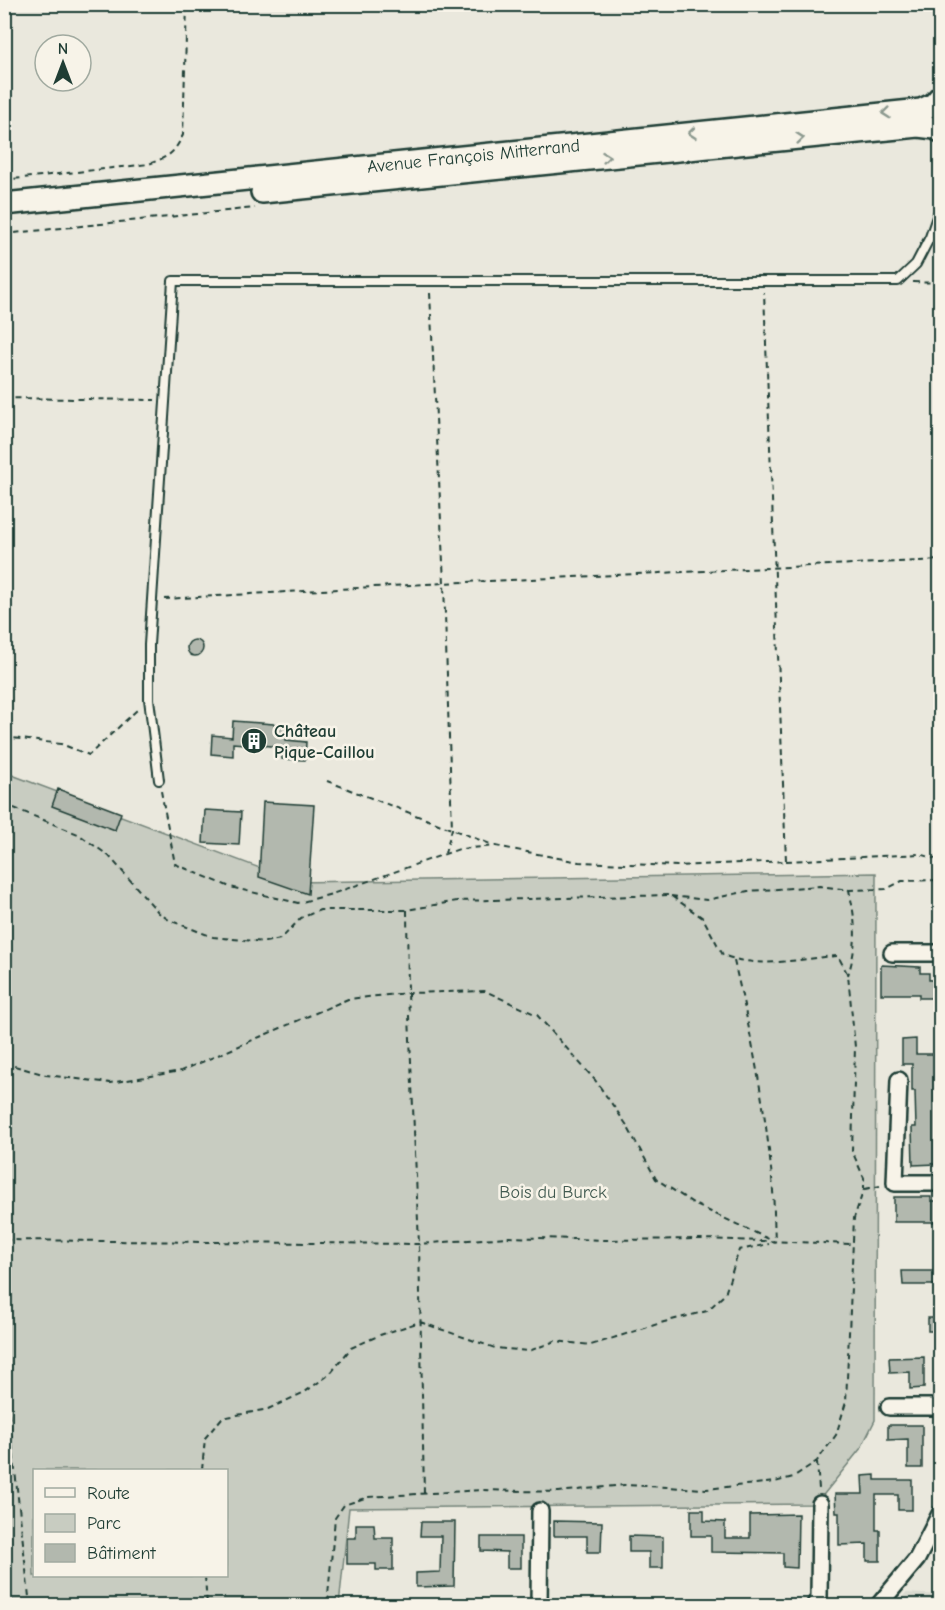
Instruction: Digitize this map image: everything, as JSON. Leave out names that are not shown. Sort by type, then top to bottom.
[{"type":"main road","name":"Avenue François Mitterrand","points":[[4,204],[921,110],[934,104],[940,97]]},
{"type":"main road","name":"Avenue François Mitterrand","points":[[4,219],[916,126],[935,128],[940,131]]},
{"type":"street","points":[[892,953],[940,953]]},
{"type":"street","points":[[899,1080],[895,1183],[940,1183]]},
{"type":"street","points":[[889,1407],[940,1407]]},
{"type":"street","points":[[814,1605],[819,1598],[820,1504]]},
{"type":"street","points":[[539,1605],[540,1511]]},
{"type":"street","points":[[878,1605],[917,1559],[940,1514]]},
{"type":"lane","points":[[159,780],[149,699],[149,645],[173,281],[898,281],[916,264],[930,237],[940,208]]},
{"type":"path","points":[[4,180],[149,164],[170,156],[183,135],[187,4]]},
{"type":"path","points":[[764,280],[786,861]]},
{"type":"path","points":[[430,281],[444,583],[452,829],[445,854]]},
{"type":"path","points":[[898,281],[940,283]]},
{"type":"path","points":[[4,398],[165,400]]},
{"type":"path","points":[[152,599],[940,560]]},
{"type":"path","points":[[4,737],[61,744],[89,754],[149,699]]},
{"type":"path","points":[[159,780],[175,864],[230,887],[298,903],[332,894],[459,849],[496,846]]},
{"type":"path","points":[[327,781],[496,846],[590,862],[677,866],[920,854],[940,860]]},
{"type":"path","points":[[4,804],[78,834],[109,855],[159,913],[170,920],[213,937],[265,942],[281,939],[302,918],[320,910],[407,910],[457,901],[670,896],[707,900],[748,891],[820,886],[849,890],[886,889],[903,881],[940,880]]},
{"type":"path","points":[[848,975],[854,956],[856,920],[849,890]]},
{"type":"path","points":[[327,1605],[335,1518],[344,1505],[368,1497],[481,1490],[559,1492],[624,1485],[706,1490],[775,1482],[793,1477],[817,1461],[836,1435],[846,1402],[854,1218],[864,1189],[864,1178],[852,1151],[855,1047],[848,975],[838,956],[764,964],[723,956],[703,918],[670,896]]},
{"type":"path","points":[[407,910],[408,993],[419,1245],[424,1494]]},
{"type":"path","points":[[733,959],[750,1029],[762,1099],[771,1169],[775,1242]]},
{"type":"path","points":[[4,1063],[56,1076],[110,1083],[181,1071],[348,999],[408,993],[485,991],[537,1015],[595,1080],[626,1124],[656,1179],[696,1205],[775,1242]]},
{"type":"path","points":[[4,1240],[419,1245],[507,1238],[702,1239],[852,1245]]},
{"type":"path","points":[[202,1469],[205,1438],[222,1418],[268,1409],[305,1392],[330,1374],[351,1348],[380,1335],[420,1322],[495,1348],[529,1351],[555,1341],[591,1345],[707,1311],[725,1294],[739,1250],[775,1242]]},
{"type":"path","points":[[4,1371],[30,1605]]},
{"type":"path","points":[[817,1461],[820,1504]]},
{"type":"path","points":[[205,1577],[207,1605]]},
{"type":"shaded area","points":[[906,1593],[940,1595],[940,1605],[894,1605]]},
{"type":"green space","name":"Bois du Burck","points":[[4,772],[297,882],[876,873],[875,1420],[861,1448],[816,1504],[349,1508],[339,1605],[5,1605]]},
{"type":"building","points":[[195,640],[201,642],[203,648],[201,654],[195,656],[189,654],[187,648],[189,642]]},
{"type":"building","name":"Château Pique-Caillou","points":[[233,721],[287,725],[286,740],[306,742],[305,760],[282,759],[283,747],[233,743],[233,756],[211,754],[212,735],[232,737]]},
{"type":"building","points":[[58,789],[121,813],[115,830],[52,806]]},
{"type":"building","points":[[263,802],[314,805],[308,894],[259,877]]},
{"type":"building","points":[[205,810],[241,812],[239,845],[203,843]]},
{"type":"building","points":[[881,965],[920,967],[920,973],[929,973],[929,980],[940,980],[940,998],[919,998],[919,994],[881,994]]},
{"type":"building","points":[[916,1039],[916,1054],[936,1054],[936,1091],[940,1091],[937,1164],[913,1165],[912,1127],[916,1127],[915,1091],[912,1091],[912,1064],[902,1064],[902,1040]]},
{"type":"building","points":[[894,1197],[931,1197],[931,1201],[940,1201],[940,1222],[894,1222]]},
{"type":"building","points":[[902,1271],[940,1271],[940,1285],[903,1285]]},
{"type":"building","points":[[928,1318],[940,1318],[940,1331],[928,1331]]},
{"type":"building","points":[[924,1357],[924,1388],[910,1389],[910,1372],[890,1373],[889,1358]]},
{"type":"building","points":[[888,1425],[922,1425],[922,1468],[908,1468],[908,1439],[888,1440]]},
{"type":"building","points":[[875,1475],[875,1480],[912,1480],[912,1510],[898,1510],[898,1495],[876,1495],[876,1530],[880,1530],[880,1561],[867,1561],[867,1544],[839,1545],[839,1513],[836,1513],[835,1494],[863,1494],[862,1476]]},
{"type":"building","points":[[691,1510],[704,1510],[704,1521],[725,1522],[725,1538],[750,1538],[750,1515],[798,1514],[797,1568],[783,1567],[783,1553],[711,1552],[711,1536],[691,1536]]},
{"type":"building","points":[[554,1521],[602,1522],[601,1552],[587,1552],[587,1536],[554,1536]]},
{"type":"building","points":[[421,1522],[455,1522],[454,1586],[416,1587],[416,1573],[440,1572],[441,1536],[420,1536]]},
{"type":"building","points":[[356,1524],[374,1524],[375,1538],[393,1538],[393,1570],[376,1570],[376,1564],[347,1564],[347,1538],[356,1538]]},
{"type":"building","points":[[629,1536],[663,1537],[663,1568],[649,1568],[649,1552],[629,1552]]},
{"type":"building","points":[[481,1537],[521,1537],[521,1568],[507,1568],[507,1552],[481,1551]]},
{"type":"place","name":"Château Pique-Caillou","points":[[254,741]]}]
